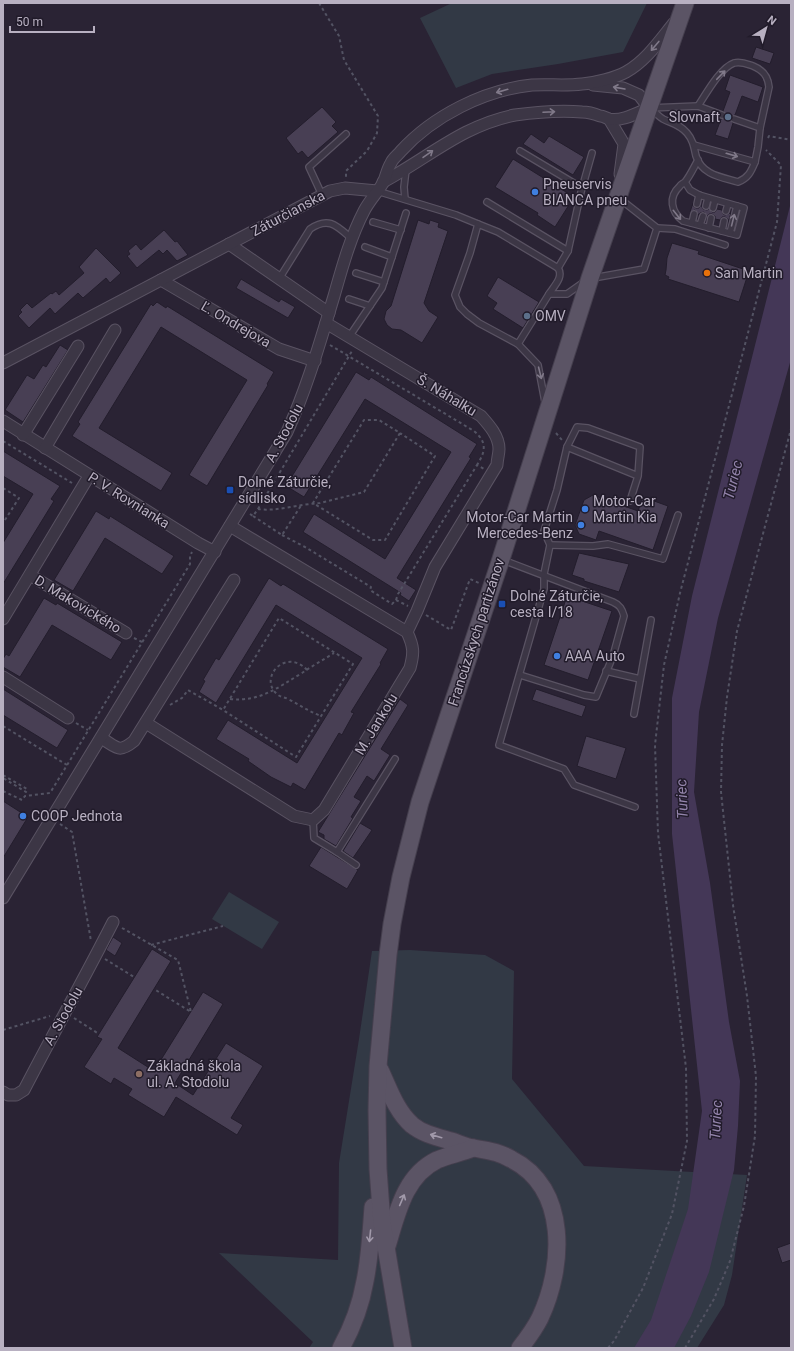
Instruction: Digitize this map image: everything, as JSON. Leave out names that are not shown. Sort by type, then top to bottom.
[{"type":"main road","name":"Francúzskych partizánov","points":[[378,1169],[378,1066],[388,955],[401,877],[420,802],[501,559],[590,278],[683,10]]},
{"type":"main road","points":[[378,1066],[402,1115],[413,1125],[429,1135],[473,1148],[493,1151],[512,1159],[525,1167],[539,1182],[546,1193],[552,1206],[554,1217],[557,1246],[555,1269],[549,1294],[540,1318],[520,1348]]},
{"type":"main road","points":[[386,1250],[402,1200],[410,1184],[419,1173],[437,1161],[473,1148]]},
{"type":"main road","points":[[378,1169],[382,1223],[403,1348]]},
{"type":"main road","points":[[341,1348],[358,1308],[365,1281],[378,1169]]},
{"type":"street","points":[[583,84],[615,77],[628,71],[643,59],[683,10]]},
{"type":"street","points":[[583,84],[623,88],[639,95],[649,108],[628,117],[609,119],[584,112],[564,111],[532,113],[498,119],[456,137],[380,186],[390,163],[411,141],[429,126],[453,110],[493,94],[514,88],[538,85],[583,84]]},
{"type":"street","points":[[609,119],[624,144],[617,198]]},
{"type":"street","name":"Záturčianska","points":[[3,363],[330,191],[345,188],[380,186]]},
{"type":"street","name":"A. Stodolu","points":[[3,898],[6,884],[101,738],[287,432],[300,404],[315,361],[352,239],[364,212],[380,186]]},
{"type":"street","name":"Š. Náhalku","points":[[229,244],[279,279],[354,339],[481,416],[491,427],[496,436],[499,448],[497,465],[435,567],[418,611],[407,632]]},
{"type":"street","name":"Ľ. Ondrejova","points":[[160,280],[279,349],[315,361]]},
{"type":"street","points":[[45,448],[115,330]]},
{"type":"street","points":[[23,434],[78,346]]},
{"type":"street","name":"P. V. Rovnianka","points":[[3,422],[198,543],[215,552]]},
{"type":"street","name":"D. Makovického","points":[[3,619],[90,476]]},
{"type":"street","points":[[230,526],[407,632]]},
{"type":"street","name":"D. Makovického","points":[[30,575],[126,633]]},
{"type":"street","points":[[101,738],[119,749],[126,748],[134,741],[234,580]]},
{"type":"street","name":"M. Jankolu","points":[[312,820],[324,810],[410,668],[414,655],[411,641],[407,632]]},
{"type":"street","points":[[3,677],[68,718]]},
{"type":"street","points":[[146,723],[294,816],[312,820]]},
{"type":"street","name":"A. Stodolu","points":[[3,1092],[8,1095],[16,1096],[24,1090],[64,1012],[97,954],[112,922]]},
{"type":"lane","points":[[649,108],[664,119],[675,123],[688,134],[694,145],[698,160],[706,171],[711,174],[738,182],[744,180],[751,173],[758,147],[760,128],[769,87],[768,80],[764,73],[758,68],[741,62],[730,65],[710,85],[698,106]]},
{"type":"lane","points":[[649,108],[698,106],[722,115]]},
{"type":"lane","points":[[734,119],[760,128]]},
{"type":"lane","points":[[322,195],[309,167],[346,134]]},
{"type":"lane","points":[[694,145],[755,162]]},
{"type":"lane","points":[[520,151],[582,188]]},
{"type":"lane","points":[[558,268],[568,251],[582,188],[592,153]]},
{"type":"lane","points":[[685,182],[690,190],[699,195],[737,206],[730,233],[683,221],[678,217],[672,207],[674,193],[679,186],[685,182],[698,160]]},
{"type":"lane","points":[[405,199],[404,187],[406,170]]},
{"type":"lane","points":[[380,186],[405,199],[456,215],[498,232],[558,268],[561,272],[560,276],[518,344]]},
{"type":"lane","points":[[697,204],[699,195]]},
{"type":"lane","points":[[617,198],[657,228],[675,229],[725,245]]},
{"type":"lane","points":[[706,206],[708,198]]},
{"type":"lane","points":[[713,208],[715,200]]},
{"type":"lane","points":[[487,202],[568,251]]},
{"type":"lane","points":[[726,212],[728,204]]},
{"type":"lane","points":[[354,339],[370,306],[382,288],[406,213]]},
{"type":"lane","points":[[692,223],[694,214]]},
{"type":"lane","points":[[700,225],[703,216]]},
{"type":"lane","points":[[708,228],[711,218]]},
{"type":"lane","points":[[722,231],[724,221]]},
{"type":"lane","points":[[279,279],[310,229],[318,224],[328,222],[338,226],[352,239]]},
{"type":"lane","points":[[374,222],[401,230]]},
{"type":"lane","points":[[478,224],[470,253],[455,295],[457,301],[467,314],[479,323],[518,344],[538,365],[547,410]]},
{"type":"lane","points":[[549,294],[567,294],[590,278],[644,269],[657,228]]},
{"type":"lane","points":[[365,247],[392,257]]},
{"type":"lane","points":[[356,274],[384,282]]},
{"type":"lane","points":[[349,299],[370,306]]},
{"type":"lane","points":[[630,501],[638,476],[640,447],[588,428],[577,427],[567,447],[557,490],[544,531],[550,545],[544,574],[544,589],[499,745],[564,769],[574,785],[635,807]]},
{"type":"lane","points":[[567,447],[638,476]]},
{"type":"lane","points":[[550,545],[593,546],[608,544],[663,559],[678,515]]},
{"type":"lane","points":[[501,559],[544,574],[613,602],[619,605],[624,616],[613,656],[596,697],[584,695],[520,675]]},
{"type":"lane","points":[[634,714],[651,620]]},
{"type":"lane","points":[[606,671],[640,679]]},
{"type":"lane","points":[[337,852],[395,759]]},
{"type":"lane","points":[[312,820],[314,838],[356,865]]},
{"type":"path","points":[[319,3],[339,36],[344,60],[378,116],[377,133],[367,151],[346,171],[345,188]]},
{"type":"path","points":[[769,136],[791,140]]},
{"type":"path","points":[[608,1348],[614,1341],[643,1288],[672,1214],[687,1141],[686,1068],[658,833],[656,745],[664,665],[680,593],[778,222],[780,165],[766,149]]},
{"type":"path","points":[[254,516],[349,356],[354,339]]},
{"type":"path","points":[[241,508],[282,535],[305,547],[371,587],[370,590],[392,604],[396,600],[398,594],[483,456],[483,441],[474,431],[321,340]]},
{"type":"path","points":[[364,420],[379,420],[435,456],[385,540],[373,540],[313,503],[364,420]]},
{"type":"path","points":[[686,1348],[714,1299],[730,1261],[744,1206],[755,1136],[756,1076],[747,996],[732,897],[721,792],[722,745],[727,697],[737,631],[791,429]]},
{"type":"path","points":[[258,509],[265,510],[302,504],[320,503],[364,492],[400,433]]},
{"type":"path","points":[[3,441],[72,483],[72,486]]},
{"type":"path","points":[[477,465],[492,474]]},
{"type":"path","points":[[3,488],[19,498],[3,523]]},
{"type":"path","points":[[282,535],[302,504]]},
{"type":"path","points":[[3,791],[22,800],[25,796],[50,793],[190,564],[190,556],[198,543]]},
{"type":"path","points":[[396,600],[451,630],[470,579],[491,588]]},
{"type":"path","points":[[169,706],[182,698],[188,690],[223,710],[296,757],[353,664],[279,618],[223,710]]},
{"type":"path","points":[[230,699],[252,699],[263,696],[334,652]]},
{"type":"path","points":[[307,670],[300,663],[290,661],[281,663],[277,666],[272,675],[271,680],[273,690],[282,697],[321,716]]},
{"type":"path","points":[[68,718],[88,730]]},
{"type":"path","points":[[3,726],[67,765]]},
{"type":"path","points":[[3,775],[27,789],[26,792],[3,778]]},
{"type":"path","points":[[60,824],[72,832],[92,948],[97,954],[134,977]]},
{"type":"path","points":[[112,922],[178,960],[191,1012],[154,989]]},
{"type":"path","points":[[151,944],[223,926]]},
{"type":"shaded area","points":[[452,3],[647,3],[623,52],[492,74],[456,88],[420,18]]},
{"type":"shaded area","points":[[229,892],[279,922],[262,949],[212,919]]},
{"type":"shaded area","points":[[410,950],[485,955],[514,971],[512,1079],[584,1166],[747,1175],[732,1275],[724,1305],[697,1348],[309,1348],[313,1342],[219,1253],[338,1260],[339,1163],[372,951]]},
{"type":"water","name":"Turiec","points":[[791,202],[791,359],[718,618],[699,712],[694,792],[710,883],[729,1022],[740,1081],[734,1170],[709,1272],[691,1316],[674,1348],[634,1348],[651,1320],[688,1209],[702,1111],[672,834],[672,698],[692,596]]},
{"type":"building","points":[[756,47],[774,53],[770,64],[752,58]]},
{"type":"building","points":[[730,75],[763,87],[758,102],[742,96],[735,115],[730,118],[733,123],[728,139],[715,135],[721,119],[726,116],[723,111],[730,92],[725,90]]},
{"type":"building","points":[[322,107],[336,122],[332,126],[338,132],[308,158],[302,151],[298,154],[286,138]]},
{"type":"building","points":[[531,134],[544,143],[549,136],[584,157],[573,175],[523,144]]},
{"type":"building","name":"Pneuservis BIANCA pneu","points":[[513,159],[574,197],[555,227],[537,215],[538,213],[495,187]]},
{"type":"building","points":[[693,203],[693,206],[696,208],[699,208],[701,205],[703,209],[709,209],[712,212],[715,212],[717,209],[722,210],[723,214],[725,215],[731,213],[728,223],[728,219],[725,217],[722,217],[720,220],[715,219],[715,216],[712,214],[707,216],[704,212],[700,213],[699,215],[695,210],[690,212]]},
{"type":"building","points":[[418,220],[429,224],[430,220],[439,223],[438,227],[448,231],[424,303],[429,311],[438,317],[422,343],[401,330],[392,329],[387,325],[384,319],[386,311],[391,306]]},
{"type":"building","points":[[164,230],[175,242],[177,241],[188,255],[177,261],[167,250],[163,254],[159,250],[137,268],[127,256],[130,254],[128,251],[136,244],[141,250]]},
{"type":"building","name":"San Martin","points":[[672,243],[699,251],[698,254],[749,271],[739,302],[668,279],[669,277],[665,275],[667,258]]},
{"type":"building","points":[[96,248],[121,273],[110,283],[106,278],[83,298],[78,293],[55,314],[50,308],[29,328],[18,316],[22,312],[20,310],[27,303],[32,308],[51,293],[52,294],[56,291],[59,295],[84,273],[79,267]]},
{"type":"building","points":[[498,277],[539,302],[523,328],[493,309],[497,303],[487,296]]},
{"type":"building","points":[[241,279],[279,302],[281,299],[295,307],[288,318],[236,288]]},
{"type":"building","points":[[157,302],[166,308],[167,306],[274,372],[267,384],[268,385],[207,486],[189,475],[247,380],[161,327],[99,428],[172,473],[161,491],[72,436],[80,424],[78,422],[151,304],[153,306]]},
{"type":"building","points":[[60,345],[68,350],[23,422],[5,410],[27,375],[34,379],[43,365],[46,367]]},
{"type":"building","points":[[356,372],[369,380],[371,377],[477,444],[469,457],[471,458],[397,578],[416,590],[409,601],[400,595],[401,593],[303,532],[314,514],[385,559],[451,452],[365,399],[304,497],[286,486]]},
{"type":"building","points":[[3,451],[60,486],[51,499],[54,501],[3,584],[3,543],[33,494],[3,476]]},
{"type":"building","points":[[593,495],[638,511],[643,497],[668,506],[653,550],[599,531],[596,540],[579,534],[575,525],[584,500]]},
{"type":"building","points":[[96,511],[109,519],[110,516],[174,556],[162,574],[105,538],[73,591],[54,580]]},
{"type":"building","points":[[579,553],[629,564],[619,592],[584,581],[584,579],[572,575]]},
{"type":"building","points":[[269,578],[281,586],[283,584],[388,649],[380,663],[381,664],[351,712],[354,713],[342,735],[339,733],[305,790],[293,783],[291,787],[271,777],[248,761],[249,759],[216,739],[228,720],[297,763],[362,658],[276,605],[216,703],[199,692],[205,681],[203,680],[216,658],[219,660]]},
{"type":"building","points":[[567,596],[612,611],[588,680],[544,665]]},
{"type":"building","points":[[44,598],[56,605],[57,603],[122,642],[111,660],[52,625],[20,677],[3,667],[3,659],[6,654],[9,656]]},
{"type":"building","points":[[3,689],[68,730],[57,748],[3,715]]},
{"type":"building","points":[[536,689],[586,706],[582,717],[532,700]]},
{"type":"building","points":[[400,699],[408,705],[381,749],[390,755],[374,781],[367,776],[354,797],[361,801],[351,817],[353,818],[336,846],[324,839],[324,835],[318,832]]},
{"type":"building","points":[[586,736],[626,748],[616,779],[577,766]]},
{"type":"building","points":[[3,801],[28,817],[3,858]]},
{"type":"building","points":[[360,823],[372,830],[353,858],[343,851]]},
{"type":"building","points":[[321,847],[358,870],[347,889],[309,866]]},
{"type":"building","points":[[113,937],[122,943],[115,956],[106,950]]},
{"type":"building","points":[[152,949],[171,961],[118,1048],[154,1071],[203,992],[223,1004],[175,1083],[193,1095],[226,1043],[263,1066],[231,1118],[243,1125],[237,1135],[176,1097],[164,1117],[128,1095],[132,1089],[114,1078],[111,1084],[84,1067],[102,1039],[97,1037]]},
{"type":"building","points":[[791,1243],[791,1260],[782,1263],[777,1248]]},
{"type":"place","name":"Slovnaft","points":[[728,117]]},
{"type":"place","name":"Pneuservis BIANCA pneu","points":[[535,192]]},
{"type":"place","name":"San Martin","points":[[707,273]]},
{"type":"place","name":"OMV","points":[[527,316]]},
{"type":"place","name":"Dolné Záturčie, sídlisko","points":[[230,490]]},
{"type":"place","name":"Motor-Car Martin Kia","points":[[585,509]]},
{"type":"place","name":"Motor-Car Martin Mercedes-Benz","points":[[581,525]]},
{"type":"place","name":"Dolné Záturčie, cesta I/18","points":[[502,604]]},
{"type":"place","name":"AAA Auto","points":[[557,656]]},
{"type":"place","name":"COOP Jednota","points":[[23,816]]},
{"type":"place","name":"Základná škola ul. A. Stodolu","points":[[139,1074]]}]
